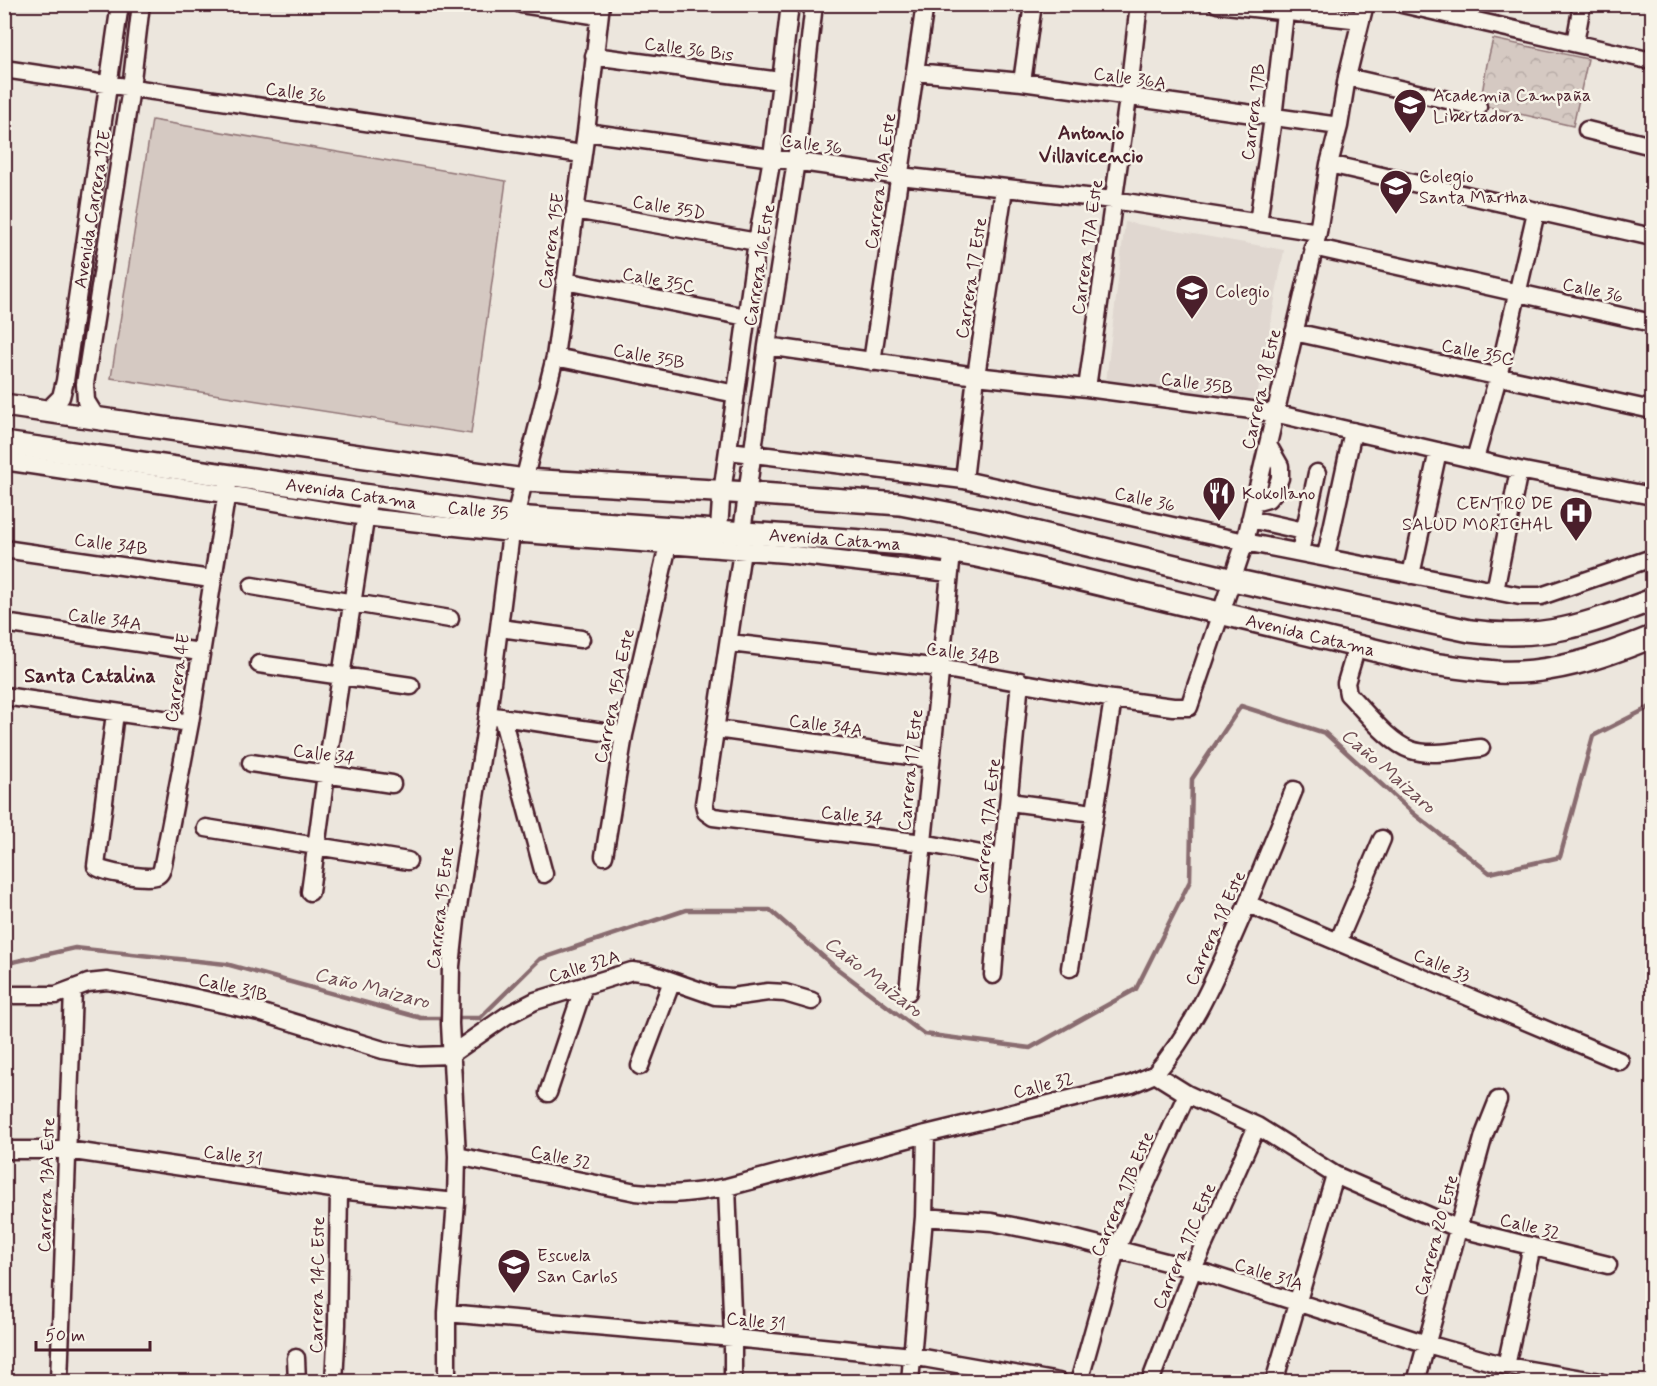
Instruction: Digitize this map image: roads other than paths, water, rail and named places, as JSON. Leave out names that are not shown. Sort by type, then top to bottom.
[{"type":"main road","name":"Avenida Catama","points":[[4,405],[525,480],[900,504],[984,520],[1233,580],[1470,631],[1501,635],[1536,634],[1577,627],[1653,600]]},
{"type":"main road","name":"Avenida Catama","points":[[4,443],[228,484],[369,496],[513,525],[719,530],[742,542],[906,544],[951,563],[1028,567],[1432,664],[1498,672],[1541,671],[1610,655],[1653,637]]},
{"type":"street","points":[[521,4],[600,10]]},
{"type":"street","name":"Carrera 16 Este","points":[[704,804],[730,643],[766,346],[795,161],[814,4]]},
{"type":"street","name":"Carrera 16A Este","points":[[872,362],[925,4]]},
{"type":"street","points":[[1022,82],[1033,4]]},
{"type":"street","name":"Carrera 17A Este","points":[[1087,388],[1139,4]]},
{"type":"street","points":[[1217,4],[1363,12]]},
{"type":"street","points":[[1402,4],[1653,61]]},
{"type":"street","points":[[1575,43],[1582,4]]},
{"type":"street","name":"Carrera 16 Este","points":[[719,530],[746,317],[772,158],[786,5]]},
{"type":"street","name":"Carrera 17B","points":[[1258,223],[1285,9]]},
{"type":"street","name":"Carrera 15E","points":[[525,480],[555,357],[586,132],[600,10]]},
{"type":"street","points":[[119,11],[140,12]]},
{"type":"street","name":"Avenida Carrera 12E","points":[[48,410],[61,397],[65,381],[119,11]]},
{"type":"street","name":"Avenida Carrera 12E","points":[[96,417],[86,401],[84,392],[131,88],[140,12]]},
{"type":"street","name":"Carrera 18 Este","points":[[1189,707],[1245,542],[1316,240],[1329,164],[1363,12]]},
{"type":"street","name":"Calle 36 Bis","points":[[594,56],[780,81]]},
{"type":"street","name":"Calle 36","points":[[4,69],[582,154]]},
{"type":"street","name":"Calle 36A","points":[[915,72],[1022,82],[1339,126]]},
{"type":"street","points":[[1347,77],[1478,107]]},
{"type":"street","points":[[1587,130],[1653,146]]},
{"type":"street","name":"Calle 36","points":[[586,132],[900,176],[1113,200],[1258,223],[1517,293],[1653,323]]},
{"type":"street","points":[[1329,164],[1653,237]]},
{"type":"street","name":"Carrera 17 Este","points":[[964,480],[976,376],[1004,189]]},
{"type":"street","name":"Calle 35D","points":[[575,210],[757,242]]},
{"type":"street","points":[[1475,459],[1498,377],[1536,212]]},
{"type":"street","name":"Calle 35C","points":[[565,281],[746,317]]},
{"type":"street","name":"Calle 35C","points":[[1294,332],[1653,410]]},
{"type":"street","name":"Calle 35B","points":[[766,346],[976,376],[1274,413],[1520,470],[1653,496]]},
{"type":"street","name":"Calle 35B","points":[[555,357],[736,394]]},
{"type":"street","points":[[1326,556],[1353,431]]},
{"type":"street","points":[[1411,574],[1438,451]]},
{"type":"street","name":"Calle 36","points":[[729,452],[754,453],[964,480],[1245,542],[1326,556],[1521,596],[1541,596],[1653,558]]},
{"type":"street","name":"Calle 35","points":[[4,461],[228,484],[365,517],[513,525],[668,545],[742,542]]},
{"type":"street","points":[[1495,591],[1520,470]]},
{"type":"street","points":[[1300,552],[1317,473]]},
{"type":"street","name":"Carrera 15 Este","points":[[447,1382],[447,1313],[456,1202],[457,1156],[450,1055],[451,966],[456,920],[495,716],[500,628],[513,525],[525,480]]},
{"type":"street","name":"Carrera 4E","points":[[115,713],[96,866],[105,872],[150,877],[162,872],[190,723],[211,579],[228,484]]},
{"type":"street","points":[[310,892],[369,496]]},
{"type":"street","points":[[1252,511],[1304,531]]},
{"type":"street","name":"Carrera 15A Este","points":[[604,856],[624,735],[668,545]]},
{"type":"street","name":"Calle 34B","points":[[4,549],[211,579]]},
{"type":"street","name":"Carrera 17 Este","points":[[908,992],[951,563]]},
{"type":"street","points":[[252,586],[450,618]]},
{"type":"street","name":"Calle 34A","points":[[4,623],[200,652]]},
{"type":"street","points":[[500,628],[581,639]]},
{"type":"street","name":"Calle 34B","points":[[730,643],[940,668],[1113,699],[1189,707]]},
{"type":"street","points":[[1357,646],[1346,683],[1348,694],[1396,743],[1411,750],[1428,752],[1481,748]]},
{"type":"street","points":[[259,664],[411,686]]},
{"type":"street","name":"Carrera 17A Este","points":[[993,975],[1020,681]]},
{"type":"street","points":[[4,696],[190,723]]},
{"type":"street","points":[[1070,968],[1113,699]]},
{"type":"street","points":[[543,873],[495,716],[624,735]]},
{"type":"street","name":"Calle 34A","points":[[716,729],[931,759]]},
{"type":"street","name":"Calle 34","points":[[251,764],[392,784]]},
{"type":"street","name":"Carrera 18 Este","points":[[1155,1074],[1171,1055],[1208,994],[1248,904],[1294,790]]},
{"type":"street","points":[[1009,802],[1093,813]]},
{"type":"street","name":"Calle 34","points":[[704,804],[706,812],[713,817],[923,843],[1002,858]]},
{"type":"street","points":[[206,828],[408,861]]},
{"type":"street","points":[[1338,942],[1382,839]]},
{"type":"street","name":"Calle 33","points":[[1248,904],[1620,1061]]},
{"type":"street","name":"Calle 32A","points":[[450,1055],[506,1016],[535,1001],[632,972],[650,973],[715,996],[732,997],[768,992],[785,993],[812,1001]]},
{"type":"street","name":"Calle 31B","points":[[4,995],[56,995],[88,982],[107,981],[260,1012],[383,1050],[419,1056],[450,1055]]},
{"type":"street","points":[[640,1066],[672,981]]},
{"type":"street","points":[[548,1093],[584,986]]},
{"type":"street","name":"Carrera 13A Este","points":[[59,1382],[73,990]]},
{"type":"street","name":"Calle 32","points":[[457,1156],[645,1193],[675,1194],[727,1187],[926,1134],[1132,1083],[1155,1074],[1187,1094],[1257,1126],[1335,1175],[1457,1228],[1608,1265]]},
{"type":"street","name":"Carrera 17B Este","points":[[1080,1382],[1116,1250],[1187,1094]]},
{"type":"street","name":"Carrera 20 Este","points":[[1416,1382],[1484,1135],[1498,1100]]},
{"type":"street","name":"Carrera 17C Este","points":[[1150,1382],[1193,1269],[1257,1126]]},
{"type":"street","points":[[910,1382],[924,1217],[926,1134]]},
{"type":"street","name":"Calle 31","points":[[4,1150],[67,1150],[339,1190],[456,1202]]},
{"type":"street","points":[[1274,1382],[1335,1175]]},
{"type":"street","points":[[727,1187],[733,1382]]},
{"type":"street","name":"Carrera 14C Este","points":[[334,1382],[338,1324],[339,1190]]},
{"type":"street","name":"Calle 31A","points":[[924,1217],[992,1222],[1028,1228],[1193,1269],[1427,1344],[1506,1366],[1600,1382]]},
{"type":"street","points":[[1506,1366],[1532,1246]]},
{"type":"street","name":"Calle 31","points":[[447,1313],[912,1356],[1057,1381]]},
{"type":"street","points":[[296,1358],[297,1382]]},
{"type":"waterway","name":"Caño Maizaro","points":[[4,964],[75,948],[226,964],[421,1018],[480,1018],[540,959],[686,910],[770,910],[835,967],[924,1034],[1030,1048],[1136,989],[1190,881],[1192,779],[1241,706],[1325,733],[1414,814],[1490,873],[1560,857],[1593,736],[1652,706]]},
{"type":"place","name":"Academia Campaña Libertadora","points":[[1410,134]]},
{"type":"place","name":"Colegio Santa Martha","points":[[1396,215]]},
{"type":"place","name":"Colegio","points":[[1192,320]]},
{"type":"place","name":"Kokollano","points":[[1219,522]]},
{"type":"place","name":"CENTRO DE SALUD MORICHAL","points":[[1576,542]]},
{"type":"place","name":"Escuela San Carlos","points":[[514,1294]]},
{"type":"district","name":"Antonio Villavicencio","points":[[1091,144]]},
{"type":"district","name":"Santa Catalina","points":[[90,675]]}]
